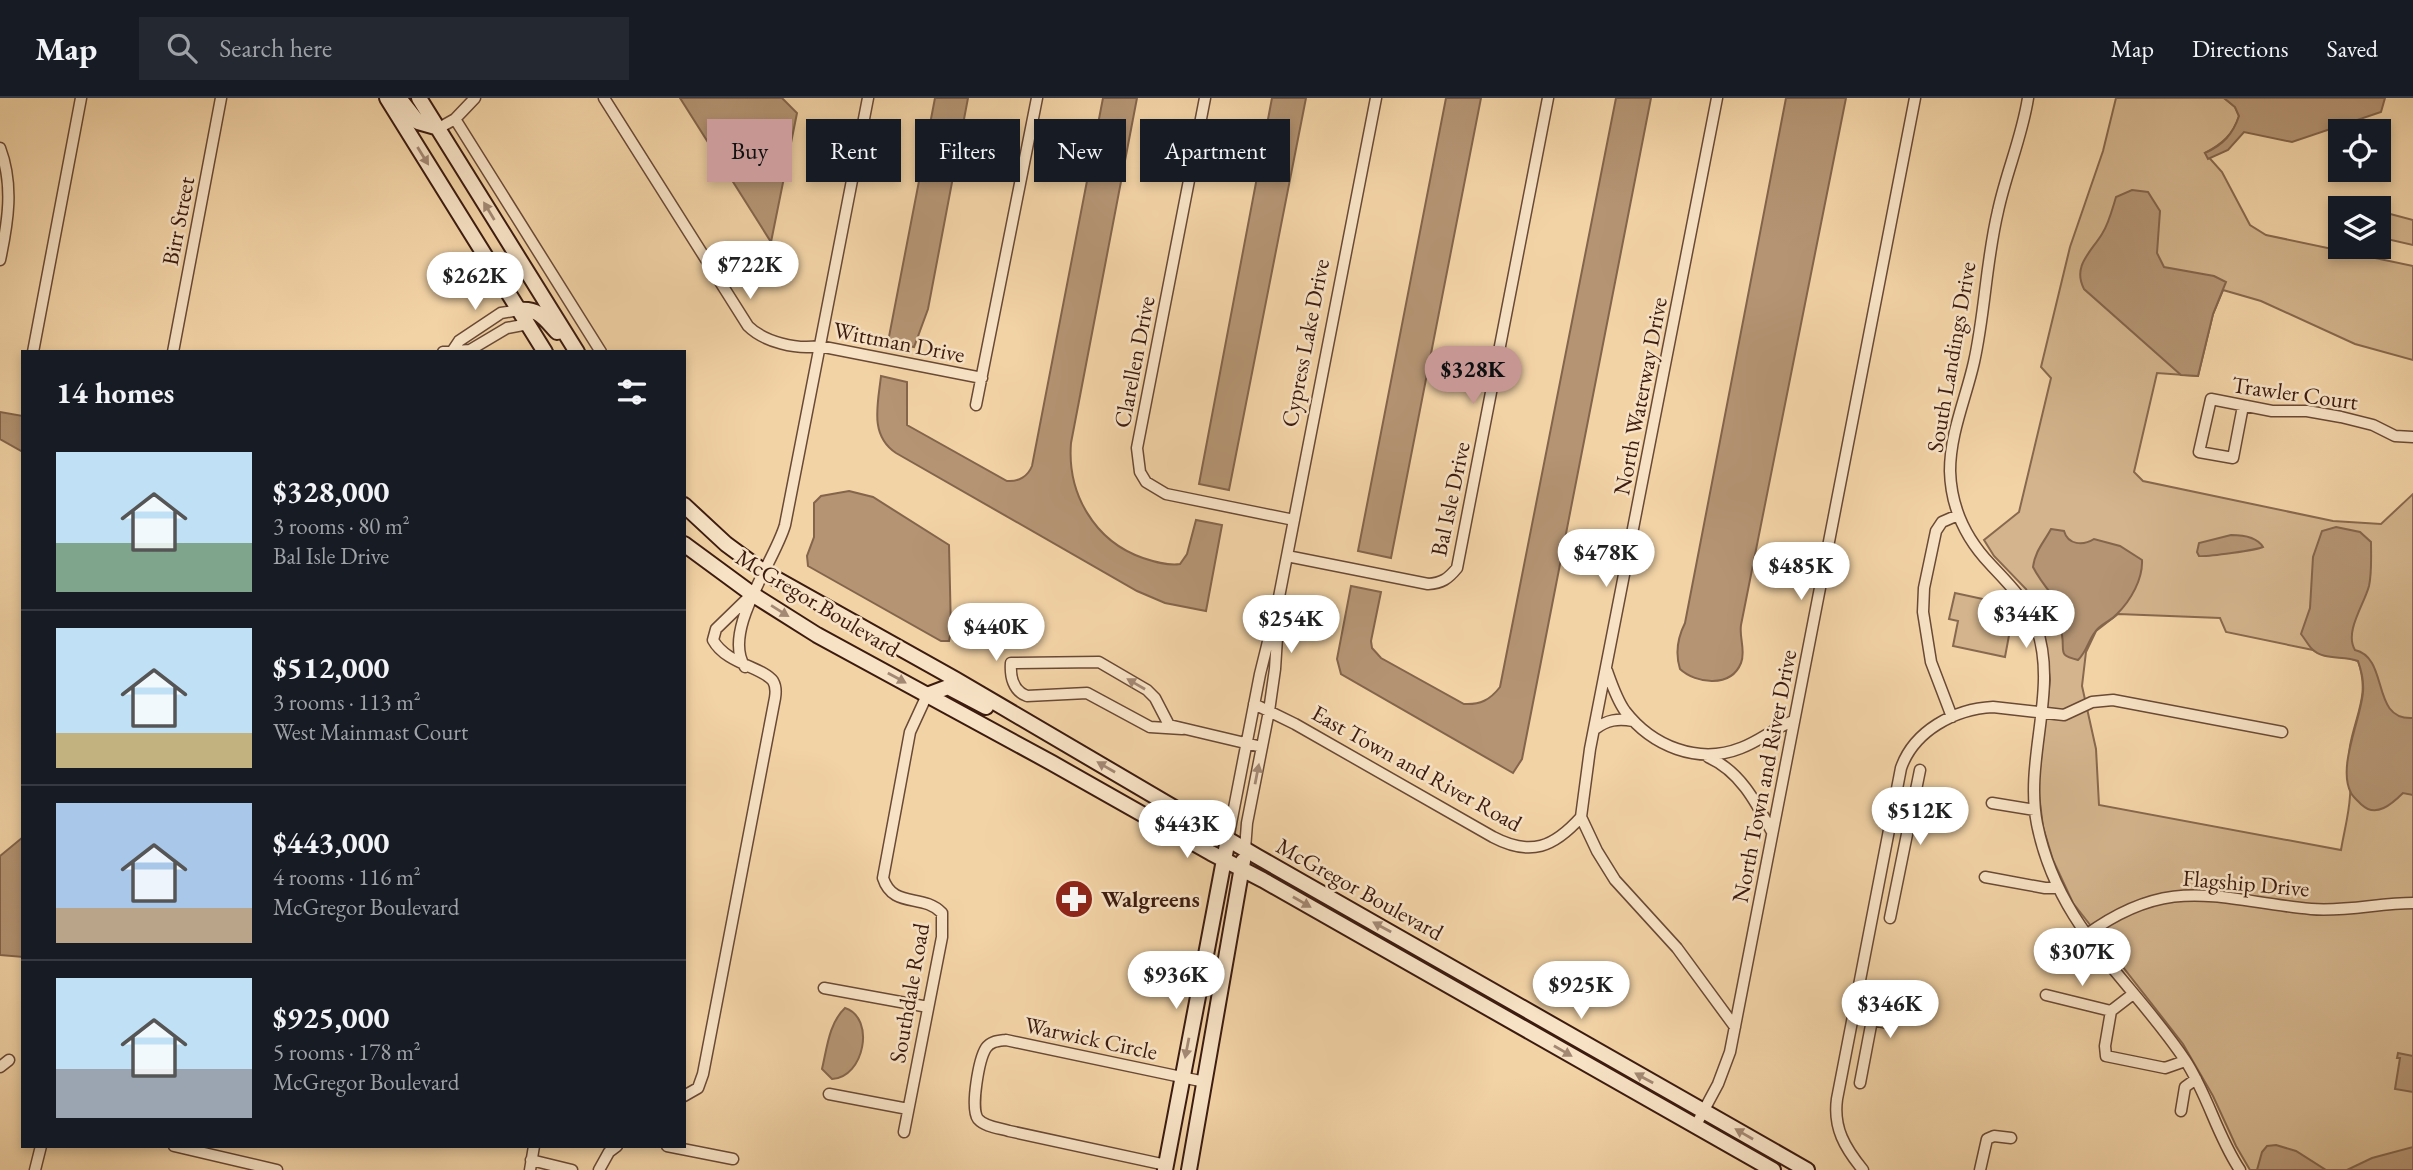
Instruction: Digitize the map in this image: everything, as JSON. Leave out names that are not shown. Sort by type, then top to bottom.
[{"type":"main road","points":[[387,98],[544,350]]},
{"type":"main road","points":[[399,98],[418,122],[439,128]]},
{"type":"main road","points":[[419,98],[574,350]]},
{"type":"main road","points":[[520,310],[539,312],[573,350]]},
{"type":"main road","name":"McGregor Boulevard","points":[[686,507],[726,544],[764,572],[1807,1170]]},
{"type":"main road","name":"McGregor Boulevard","points":[[686,548],[817,635],[1242,869],[1773,1170]]},
{"type":"main road","points":[[927,695],[947,687],[1026,728],[1041,730]]},
{"type":"main road","name":"Cypress Lake Drive","points":[[1165,1168],[1228,839]]},
{"type":"main road","name":"Cypress Lake Drive","points":[[1189,1170],[1245,849]]},
{"type":"street","points":[[33,350],[81,98]]},
{"type":"street","name":"Birr Street","points":[[173,350],[221,98]]},
{"type":"street","points":[[439,128],[455,119],[475,98]]},
{"type":"street","name":"Wittman Drive","points":[[604,98],[756,335],[808,348],[819,346],[982,378]]},
{"type":"street","points":[[686,1095],[698,1088],[703,1074],[776,688],[772,680],[745,667],[716,646],[714,634],[752,594],[777,548],[785,524],[867,98]]},
{"type":"street","name":"Wittman Drive","points":[[976,405],[1037,98]]},
{"type":"street","name":"Clarellen Drive","points":[[1205,98],[1137,448],[1137,460],[1146,482],[1166,494],[1294,520]]},
{"type":"street","name":"Cypress Lake Drive","points":[[1228,839],[1254,704],[1279,597],[1376,98]]},
{"type":"street","name":"Bal Isle Drive","points":[[1287,556],[1428,584],[1439,583],[1450,577],[1457,568],[1548,98]]},
{"type":"street","name":"North Waterway Drive","points":[[1581,817],[1595,729],[1717,98]]},
{"type":"street","name":"North Town and River Drive","points":[[1696,1125],[1726,1064],[1735,1027],[1915,98]]},
{"type":"street","name":"South Landings Drive","points":[[2028,98],[2021,136],[1998,211],[1984,281],[1975,358],[1954,434],[1950,474],[1958,515],[1982,555],[2013,588],[2032,617],[2040,640],[2044,664],[2034,761],[2035,810],[2042,847],[2058,888],[2071,915],[2185,1061],[2196,1079],[2222,1138],[2241,1170]]},
{"type":"street","points":[[455,119],[600,350]]},
{"type":"street","points":[[0,148],[7,167],[10,191],[9,214],[0,260]]},
{"type":"street","points":[[451,350],[459,341],[501,313],[520,310]]},
{"type":"street","points":[[472,350],[508,328],[528,324]]},
{"type":"street","name":"Trawler Court","points":[[2243,406],[2233,458],[2199,452],[2211,399],[2272,411],[2307,411],[2374,425],[2395,436],[2413,438]]},
{"type":"street","points":[[1952,718],[1931,662],[1923,599],[1936,531],[1942,522],[1958,515]]},
{"type":"street","points":[[745,667],[738,648],[752,594]]},
{"type":"street","name":"Cypress Lake Drive","points":[[1245,849],[1247,824],[1275,669],[1279,597]]},
{"type":"street","points":[[1182,729],[1150,727],[1087,693],[1027,696],[1022,694],[1013,682],[1011,663],[1099,662],[1147,690],[1155,698],[1169,725],[1262,747]]},
{"type":"street","points":[[1607,670],[1621,704],[1634,721],[1665,745],[1718,761],[1743,784],[1772,832]]},
{"type":"street","name":"Southdale Road","points":[[904,1132],[942,937],[942,913],[935,905],[893,895],[883,878],[910,732],[927,695]]},
{"type":"street","points":[[1863,1170],[1844,1143],[1836,1121],[1837,1099],[1905,758],[1919,737],[1972,710],[1993,706],[2064,715],[2092,702],[2113,700],[2282,732]]},
{"type":"street","name":"East Town and River Road","points":[[1254,704],[1493,837],[1514,846],[1525,848],[1549,844],[1569,831],[1581,817]]},
{"type":"street","points":[[1595,729],[1605,721],[1634,721]]},
{"type":"street","points":[[1703,755],[1739,749],[1776,727],[1793,721]]},
{"type":"street","points":[[1890,918],[1920,770]]},
{"type":"street","points":[[1992,803],[2035,810]]},
{"type":"street","points":[[1581,817],[1615,880],[1677,948],[1735,1027]]},
{"type":"street","points":[[1881,873],[1899,876]]},
{"type":"street","points":[[1985,877],[2058,888]]},
{"type":"street","name":"Flagship Drive","points":[[2086,935],[2123,911],[2167,896],[2211,895],[2336,910],[2413,903]]},
{"type":"street","points":[[824,988],[928,1007]]},
{"type":"street","points":[[1853,1017],[1892,1024],[1898,993]]},
{"type":"street","points":[[2133,994],[2111,1011],[2106,1056],[2165,1068],[2185,1061]]},
{"type":"street","points":[[2046,995],[2111,1011]]},
{"type":"street","points":[[1860,1083],[1872,1020]]},
{"type":"street","name":"Warwick Circle","points":[[1165,1168],[987,1125],[979,1120],[974,1100],[986,1047],[995,1041],[1006,1040],[1205,1082]]},
{"type":"street","points":[[0,1068],[9,1060]]},
{"type":"street","points":[[2180,1111],[2185,1087],[2196,1079]]},
{"type":"street","points":[[829,1094],[908,1109]]},
{"type":"street","points":[[1980,1170],[1987,1139],[1994,1136],[2011,1138]]},
{"type":"street","points":[[35,1170],[40,1148]]},
{"type":"street","points":[[183,1148],[277,1170]]},
{"type":"street","points":[[599,1170],[614,1148]]},
{"type":"street","points":[[677,1148],[733,1159]]},
{"type":"street","points":[[531,1165],[572,1170]]},
{"type":"shaded area","points":[[680,98],[782,98],[797,113],[792,138],[792,119],[707,119],[707,141]]},
{"type":"shaded area","points":[[935,98],[968,98],[964,119],[931,119]]},
{"type":"shaded area","points":[[1103,98],[1137,98],[1126,156],[1126,119],[1099,119]]},
{"type":"shaded area","points":[[1272,98],[1306,98],[1290,179],[1290,119],[1268,119]]},
{"type":"shaded area","points":[[1446,98],[1481,98],[1391,558],[1358,551]]},
{"type":"shaded area","points":[[1616,98],[1651,98],[1522,759],[1513,773],[1341,674],[1337,659],[1351,586],[1381,592],[1371,641],[1372,648],[1381,658],[1464,704],[1484,701],[1500,687]]},
{"type":"shaded area","points":[[1786,98],[1846,98],[1741,625],[1741,663],[1730,677],[1704,680],[1680,669],[1678,645],[1685,623]]},
{"type":"shaded area","points":[[2116,98],[2224,98],[2235,107],[2239,116],[2234,129],[2226,138],[2205,153],[2222,172],[2250,225],[2266,235],[2328,248],[2328,259],[2380,259],[2413,266],[2413,360],[2355,344],[2261,301],[2223,290],[2213,314],[2198,376],[2157,373],[2134,472],[2143,481],[2333,521],[2381,524],[2413,494],[2413,1170],[2250,1170],[2183,1044],[2073,903],[2053,860],[2043,827],[2038,786],[2050,680],[2043,622],[2026,589],[1994,556],[1984,540],[2019,512],[2051,378],[2041,367],[2070,247],[2103,151]],"holes":[[[2118,614],[2220,618],[2226,632],[2358,661],[2363,684],[2361,704],[2350,746],[2349,803],[2341,850],[2099,805],[2096,749],[2082,686],[2086,652],[2096,631]]]},
{"type":"shaded area","points":[[2224,98],[2385,98],[2381,112],[2360,119],[2328,119],[2328,130],[2292,142],[2244,132],[2228,150],[2208,159],[2205,153],[2217,146],[2234,128],[2239,116],[2235,107]]},
{"type":"shaded area","points":[[733,182],[783,182],[771,242]]},
{"type":"shaded area","points":[[919,182],[952,182],[928,309],[914,347],[888,342]]},
{"type":"shaded area","points":[[1087,182],[1121,182],[1071,443],[1074,480],[1087,513],[1098,527],[1126,550],[1152,561],[1180,564],[1187,554],[1196,520],[1222,525],[1206,611],[1165,603],[1137,591],[896,453],[887,446],[882,437],[877,418],[881,376],[907,382],[907,425],[1007,481],[1019,479],[1032,466]]},
{"type":"shaded area","points":[[1256,182],[1290,182],[1229,490],[1199,484]]},
{"type":"shaded area","points":[[2132,190],[2148,192],[2160,211],[2157,253],[2164,267],[2214,276],[2226,282],[2213,314],[2198,376],[2181,375],[2084,289],[2081,281],[2080,273],[2084,260],[2104,230],[2116,197]]},
{"type":"shaded area","points":[[2391,214],[2413,220],[2413,245],[2391,240]]},
{"type":"shaded area","points":[[0,412],[21,416],[21,451],[0,439]]},
{"type":"shaded area","points":[[849,491],[873,497],[949,545],[949,641],[941,641],[808,566],[807,556],[814,537],[814,503],[821,496]]},
{"type":"shaded area","points":[[2336,527],[2360,532],[2371,542],[2369,586],[2353,627],[2352,643],[2355,650],[2366,655],[2373,664],[2391,710],[2400,716],[2413,718],[2413,795],[2403,793],[2378,810],[2367,809],[2362,805],[2352,795],[2347,782],[2348,757],[2363,692],[2358,661],[2317,653],[2301,634],[2310,608],[2313,557],[2322,531]]},
{"type":"shaded area","points":[[2051,529],[2064,531],[2072,542],[2076,543],[2094,539],[2120,546],[2142,560],[2138,582],[2131,596],[2115,616],[2097,629],[2078,660],[2063,652],[2061,633],[2053,620],[2059,604],[2033,567],[2038,551]]},
{"type":"shaded area","points":[[2231,535],[2253,539],[2263,547],[2199,556],[2199,543]]},
{"type":"shaded area","points":[[1955,593],[2006,604],[2001,628],[2010,630],[2005,657],[1953,646],[1958,621],[1949,619]]},
{"type":"shaded area","points":[[21,839],[21,957],[0,955],[0,856]]},
{"type":"shaded area","points":[[845,1008],[855,1014],[861,1023],[862,1047],[852,1069],[843,1076],[832,1079],[822,1069],[832,1028]]},
{"type":"shaded area","points":[[2398,1053],[2413,1056],[2413,1092],[2395,1089],[2400,1058],[2397,1058]]},
{"type":"shaded area","points":[[2276,1145],[2296,1151],[2326,1170],[2257,1170],[2262,1152],[2267,1146]]},
{"type":"shaded area","points":[[2413,1147],[2413,1170],[2347,1170],[2372,1158]]},
{"type":"place","name":"Walgreens","points":[[1074,899]]}]
